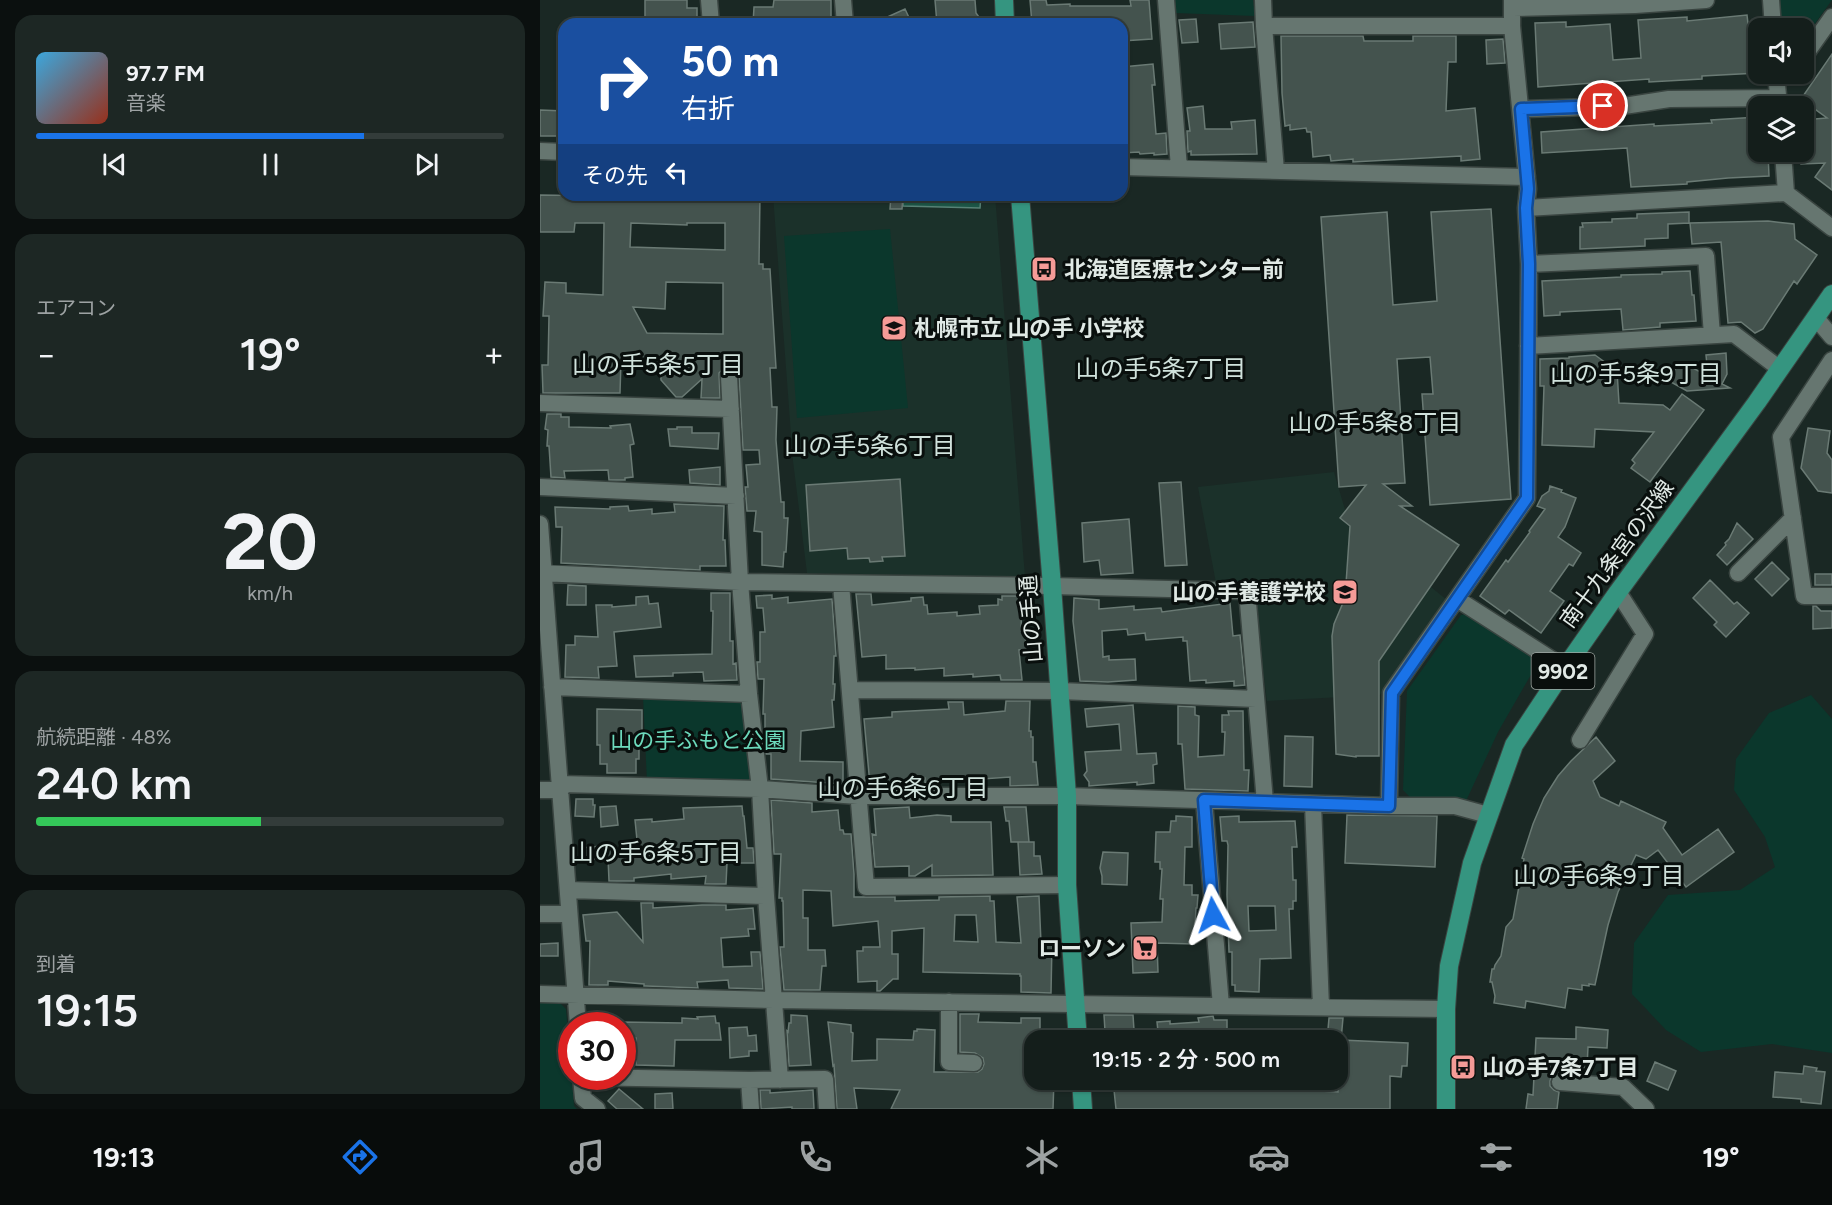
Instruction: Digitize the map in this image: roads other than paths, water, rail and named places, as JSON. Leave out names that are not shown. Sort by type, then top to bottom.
[{"type":"main road","points":[[1004,0],[1005,18]]},
{"type":"main road","name":"山の手通","points":[[1020,201],[1060,691],[1067,796],[1067,885],[1077,1030]]},
{"type":"main road","name":"南十九条宮の沢線","points":[[1446,1109],[1446,1009],[1449,966],[1472,863],[1514,745],[1618,592],[1832,294]]},
{"type":"main road","points":[[1082,1090],[1083,1109]]},
{"type":"street","points":[[709,0],[710,18]]},
{"type":"street","points":[[843,0],[844,18]]},
{"type":"street","points":[[1166,0],[1179,168]]},
{"type":"street","points":[[1263,0],[1276,171]]},
{"type":"street","points":[[1389,806],[1392,693],[1527,498],[1529,264],[1526,208],[1528,189],[1512,26],[1513,4],[1706,0]]},
{"type":"street","points":[[1771,0],[1772,18]]},
{"type":"street","points":[[1814,42],[1832,17]]},
{"type":"street","points":[[1264,26],[1512,26]]},
{"type":"street","points":[[1521,109],[1624,106],[1669,99],[1748,101]]},
{"type":"street","points":[[540,151],[558,152]]},
{"type":"street","points":[[1783,162],[1786,193]]},
{"type":"street","points":[[1128,167],[1527,177]]},
{"type":"street","points":[[1526,208],[1786,193],[1832,228]]},
{"type":"street","points":[[1529,264],[1706,256],[1712,335]]},
{"type":"street","points":[[1816,318],[1832,337]]},
{"type":"street","points":[[1528,346],[1734,334],[1780,369]]},
{"type":"street","points":[[1832,360],[1781,437],[1804,596],[1832,596]]},
{"type":"street","points":[[729,377],[740,582],[749,694],[760,789],[780,1080]]},
{"type":"street","points":[[540,403],[731,409]]},
{"type":"street","points":[[540,487],[736,496]]},
{"type":"street","points":[[1738,573],[1793,518]]},
{"type":"street","points":[[540,524],[577,1012]]},
{"type":"street","points":[[542,573],[740,582],[1247,591],[1265,802]]},
{"type":"street","points":[[841,584],[866,887],[1067,885]]},
{"type":"street","points":[[1580,740],[1645,634],[1618,592]]},
{"type":"street","points":[[1457,599],[1565,668]]},
{"type":"street","points":[[552,687],[749,694]]},
{"type":"street","points":[[850,690],[1060,691],[1256,699]]},
{"type":"street","points":[[540,790],[560,787],[760,789],[858,796],[1067,796],[1455,806],[1488,815]]},
{"type":"street","points":[[1204,800],[1221,1006]]},
{"type":"street","points":[[1313,804],[1321,1007]]},
{"type":"street","points":[[568,890],[766,897]]},
{"type":"street","points":[[540,914],[569,914]]},
{"type":"street","points":[[540,994],[774,1000],[1446,1009]]},
{"type":"street","points":[[949,1002],[949,1062],[974,1063]]},
{"type":"street","points":[[636,1078],[825,1079],[827,1109]]},
{"type":"street","points":[[749,1080],[751,1109]]},
{"type":"street","points":[[1560,1082],[1623,1087],[1646,1109]]},
{"type":"street","points":[[582,1090],[583,1098],[597,1109]]},
{"type":"place","name":"北海道医療センター前","points":[[1044,269]]},
{"type":"place","name":"札幌市立 山の手 小学校","points":[[894,328]]},
{"type":"place","name":"山の手養護学校","points":[[1345,592]]},
{"type":"place","name":"ローソン","points":[[1145,948]]},
{"type":"place","name":"山の手7条7丁目","points":[[1463,1067]]},
{"type":"district","name":"山の手5条5丁目","points":[[658,364]]},
{"type":"district","name":"山の手5条7丁目","points":[[1161,368]]},
{"type":"district","name":"山の手5条9丁目","points":[[1636,373]]},
{"type":"district","name":"山の手5条8丁目","points":[[1375,422]]},
{"type":"district","name":"山の手5条6丁目","points":[[870,445]]},
{"type":"district","name":"山の手6条6丁目","points":[[903,787]]},
{"type":"district","name":"山の手6条5丁目","points":[[656,852]]},
{"type":"district","name":"山の手6条9丁目","points":[[1599,875]]},
{"type":"park label","name":"山の手ふもと公園","points":[[698,740]]}]
